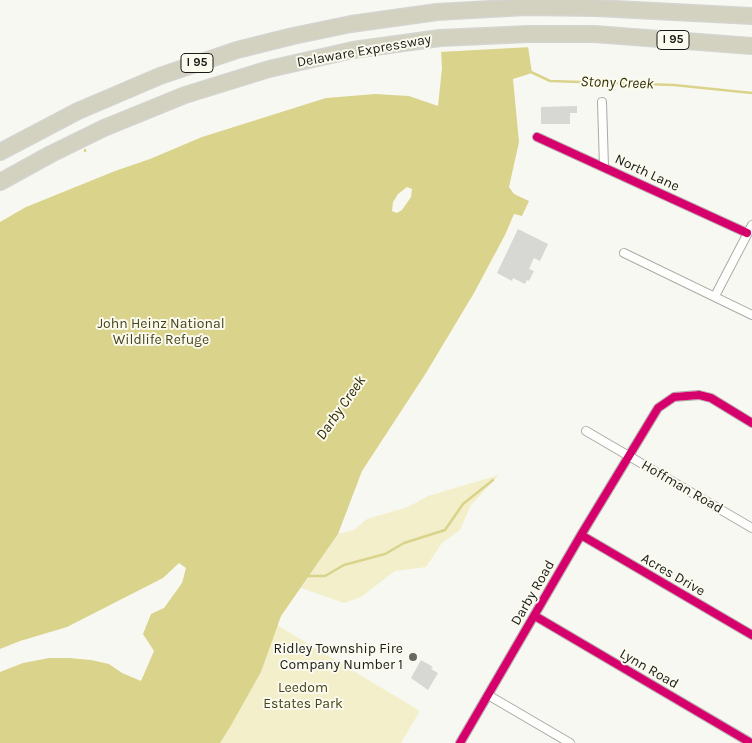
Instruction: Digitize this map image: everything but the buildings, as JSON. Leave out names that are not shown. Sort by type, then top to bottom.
[{"type":"highway","name":"Delaware Expressway","points":[[0,152],[51,124],[141,83],[205,60],[293,36],[351,24],[408,15],[496,8],[596,8],[752,16]]},
{"type":"highway","name":"Delaware Expressway","points":[[0,182],[98,131],[194,92],[297,62],[353,50],[412,41],[499,34],[594,34],[752,46]]},
{"type":"street","points":[[602,102],[604,167]]},
{"type":"street","name":"North Lane","points":[[537,137],[747,233]]},
{"type":"street","points":[[715,296],[752,225]]},
{"type":"street","points":[[624,253],[752,315]]},
{"type":"street","name":"Darby Road","points":[[460,743],[581,535],[658,408],[674,397],[705,396],[752,423]]},
{"type":"street","name":"Hoffman Road","points":[[586,431],[752,528]]},
{"type":"street","name":"Acres Drive","points":[[581,535],[752,635]]},
{"type":"street","name":"Lynn Road","points":[[535,616],[751,743]]},
{"type":"street","points":[[488,695],[570,743]]},
{"type":"green space","points":[[499,475],[471,505],[460,530],[442,543],[426,567],[395,571],[361,597],[344,603],[301,588],[338,534],[354,530],[367,519],[408,507],[428,496]]},
{"type":"green space","name":"Leedom Estates Park","points":[[277,625],[420,711],[401,743],[220,743],[261,672]]},
{"type":"water","name":"John Heinz National Wildlife Refuge","points":[[438,0],[521,0],[532,73],[513,79],[519,142],[509,187],[514,194],[529,201],[522,216],[514,214],[474,293],[426,373],[362,471],[338,534],[281,616],[261,672],[220,743],[0,743],[0,672],[23,663],[49,658],[69,658],[109,664],[122,673],[141,681],[154,651],[143,634],[151,614],[164,608],[182,583],[186,568],[179,563],[163,578],[67,627],[0,649],[0,222],[26,207],[202,137],[326,98],[375,94],[409,96],[438,106],[442,68]],"holes":[[[407,187],[412,189],[411,197],[402,210],[397,213],[392,211],[393,202],[398,194]]]},
{"type":"pier","points":[[436,0],[524,0],[531,47],[439,52]]},
{"type":"waterway","name":"Stony Creek","points":[[531,72],[550,81],[674,85],[752,93]]},
{"type":"waterway","points":[[307,576],[325,576],[344,565],[385,554],[404,543],[445,530],[463,504],[493,480]]},
{"type":"cycle path","points":[[537,137],[747,233]]},
{"type":"cycle path","points":[[460,743],[581,535],[658,408],[674,397],[699,395],[711,398],[752,423]]},
{"type":"cycle path","points":[[581,535],[752,635]]},
{"type":"cycle path","points":[[535,616],[751,743]]},
{"type":"place","name":"Ridley Township Fire Company Number 1","points":[[413,657]]},
{"type":"water label","name":"Darby Creek","points":[[341,408]]}]
